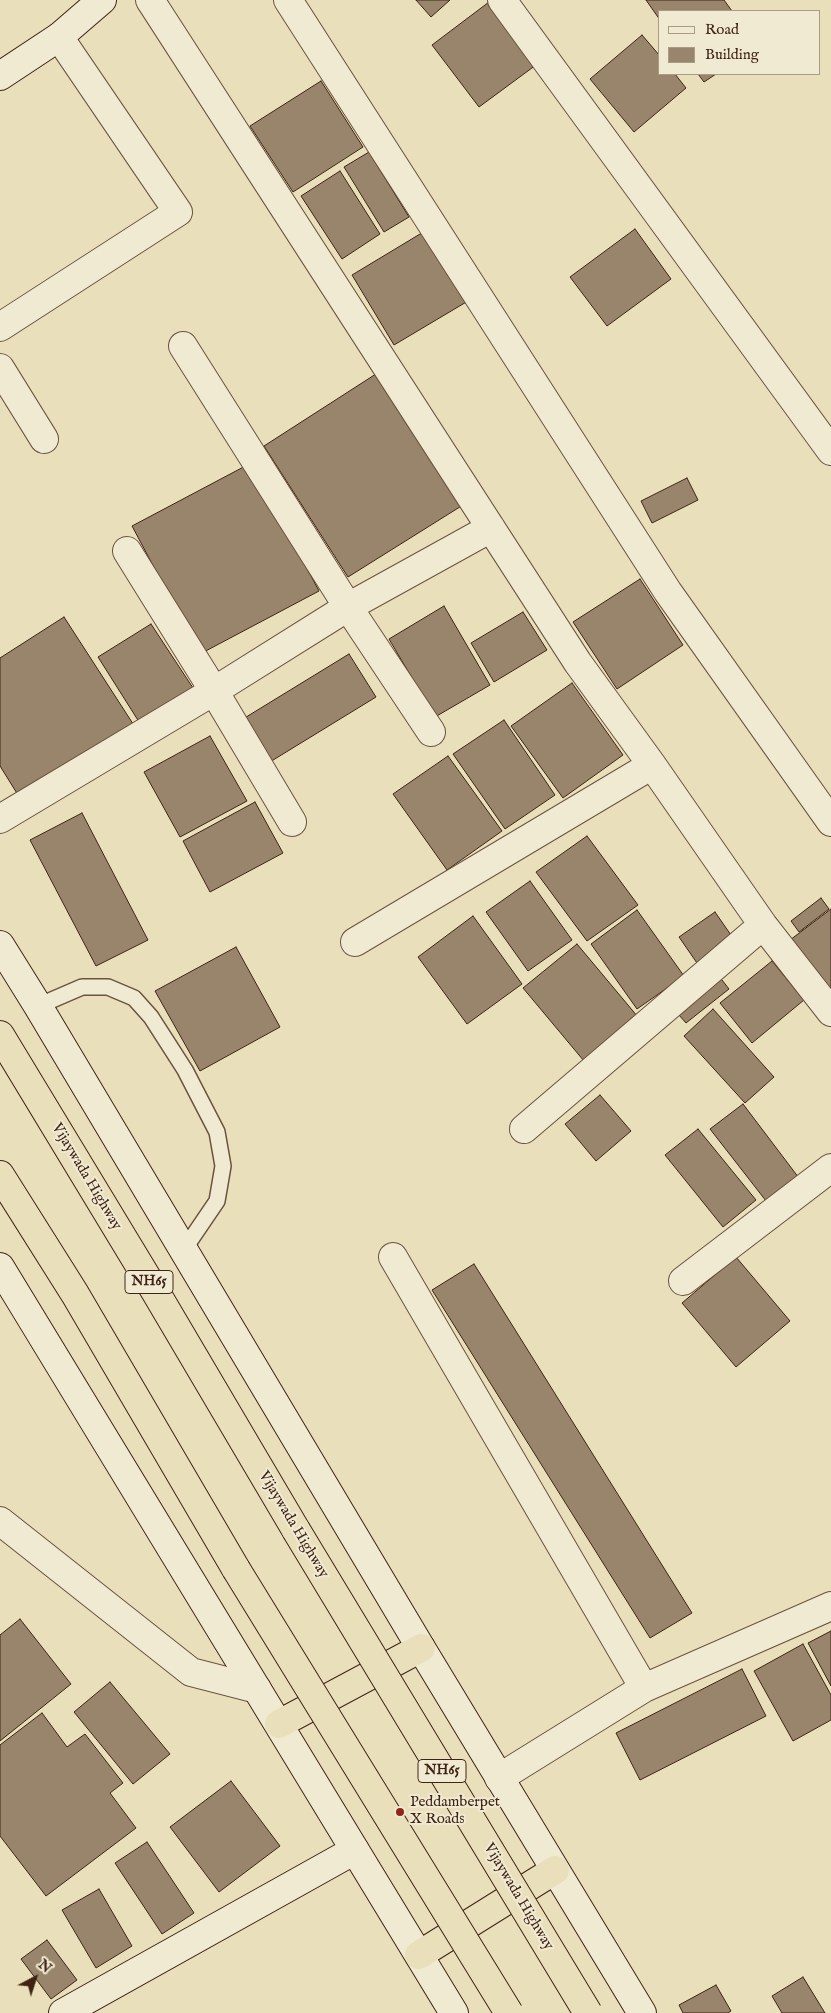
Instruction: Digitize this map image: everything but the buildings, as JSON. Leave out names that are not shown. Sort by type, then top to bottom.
[{"type":"highway","name":"Vijaywada Highway","points":[[0,1035],[588,2013]]},
{"type":"highway","points":[[0,1175],[75,1294],[236,1569],[509,2013]]},
{"type":"highway","points":[[279,1724],[421,1648]]},
{"type":"highway","points":[[419,1955],[555,1870]]},
{"type":"street","points":[[0,76],[59,37],[102,0]]},
{"type":"street","points":[[150,0],[578,663],[652,765],[763,925],[831,1012]]},
{"type":"street","points":[[288,0],[668,592],[831,822]]},
{"type":"street","points":[[502,0],[828,439]]},
{"type":"street","points":[[0,327],[178,212],[59,37]]},
{"type":"street","points":[[183,346],[348,607],[431,732]]},
{"type":"street","points":[[0,368],[44,439]]},
{"type":"street","points":[[0,819],[214,691],[348,607],[491,528]]},
{"type":"street","points":[[127,551],[214,691],[292,822]]},
{"type":"street","points":[[355,942],[652,765]]},
{"type":"street","points":[[524,1129],[763,925]]},
{"type":"street","points":[[0,945],[642,2013]]},
{"type":"street","points":[[683,1281],[831,1168]]},
{"type":"street","points":[[393,1257],[644,1688]]},
{"type":"street","points":[[0,1267],[454,2013]]},
{"type":"street","points":[[0,1521],[191,1672],[257,1689]]},
{"type":"street","points":[[499,1778],[644,1688],[831,1606]]},
{"type":"street","points":[[64,2013],[355,1850]]},
{"type":"lane","points":[[38,1006],[82,986],[108,987],[125,994],[134,998],[151,1017],[185,1070],[216,1132],[223,1166],[218,1201],[183,1251]]},
{"type":"place","name":"Peddamberpet X Roads","points":[[400,1812]]}]
